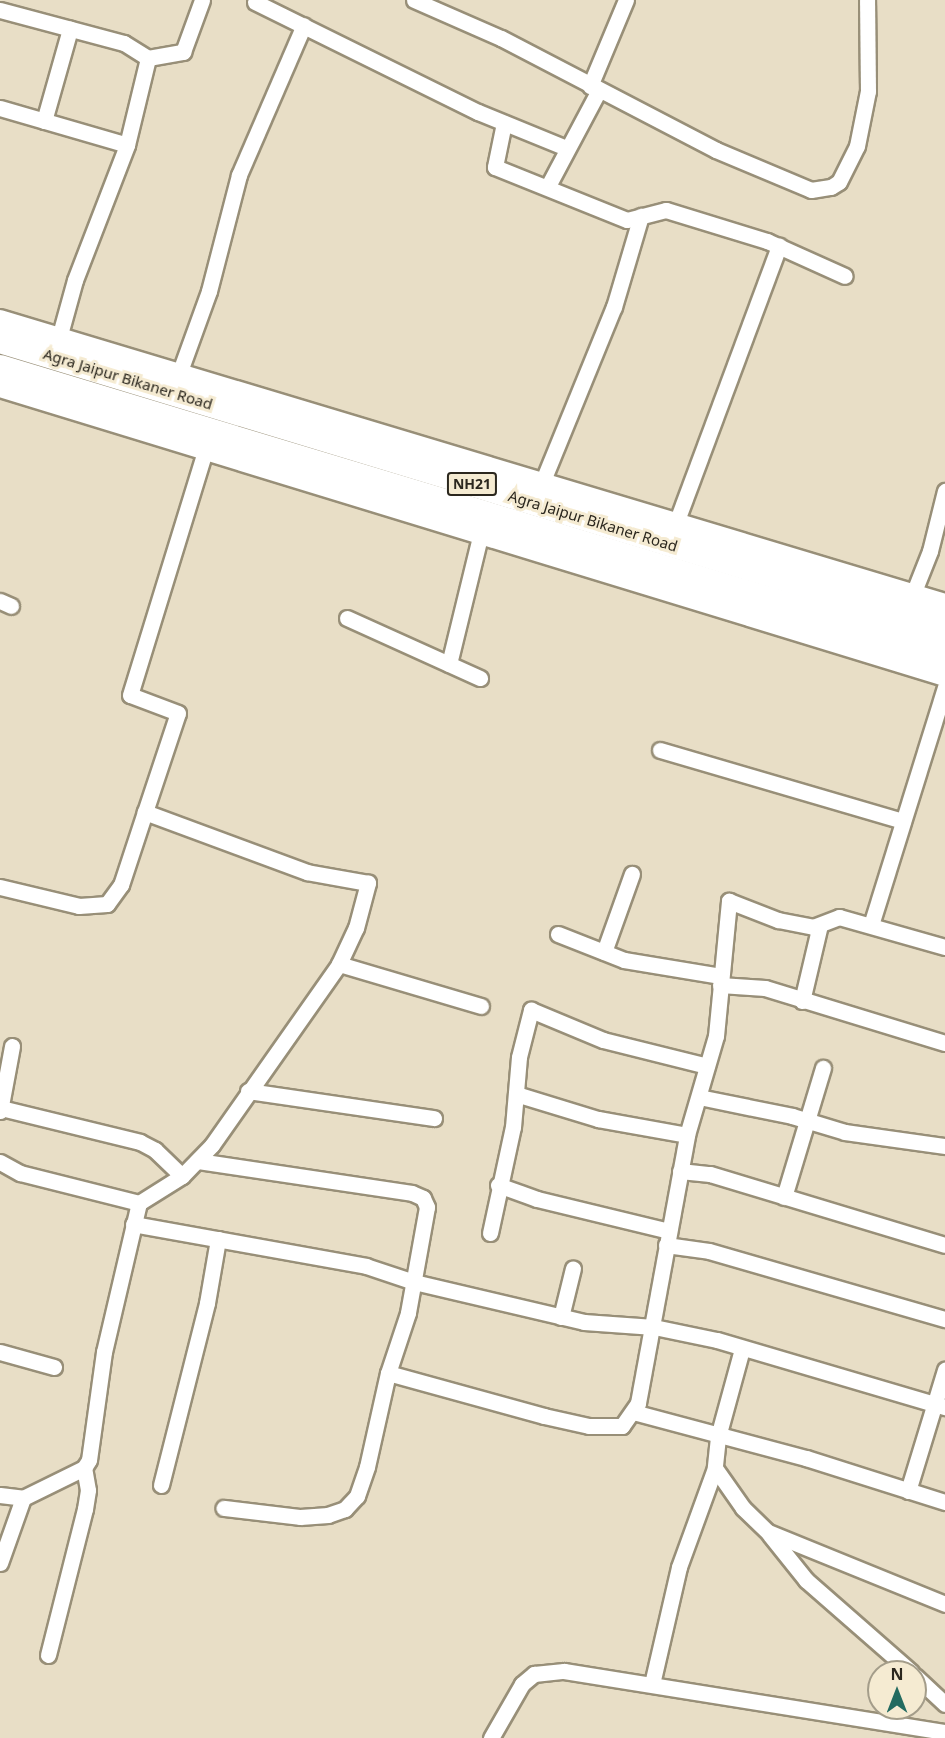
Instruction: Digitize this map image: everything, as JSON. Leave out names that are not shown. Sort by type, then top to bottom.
[{"type":"highway","name":"Agra Jaipur Bikaner Road","points":[[0,340],[945,627]]},
{"type":"highway","name":"Agra Jaipur Bikaner Road","points":[[0,368],[945,653]]},
{"type":"street","points":[[0,10],[124,43],[148,58],[183,52],[202,0]]},
{"type":"street","points":[[414,0],[501,38],[595,88],[795,186],[811,190],[831,187],[845,172],[857,146],[867,104],[867,0]]},
{"type":"street","points":[[548,186],[595,88],[626,0]]},
{"type":"street","points":[[255,2],[504,123],[566,148]]},
{"type":"street","points":[[179,374],[209,291],[239,175],[304,25]]},
{"type":"street","points":[[44,121],[70,28]]},
{"type":"street","points":[[59,338],[75,280],[127,145],[148,58]]},
{"type":"street","points":[[0,108],[127,145]]},
{"type":"street","points":[[504,123],[495,167],[548,186],[627,220],[666,210],[779,246],[845,276]]},
{"type":"street","points":[[542,483],[614,307],[641,216]]},
{"type":"street","points":[[676,523],[779,246]]},
{"type":"street","points":[[0,320],[945,603]]},
{"type":"street","points":[[0,387],[206,448],[945,676]]},
{"type":"street","points":[[0,887],[79,906],[107,904],[121,885],[178,714],[130,695],[206,448]]},
{"type":"street","points":[[913,594],[930,550],[945,492]]},
{"type":"street","points":[[449,664],[481,533]]},
{"type":"street","points":[[347,618],[480,678]]},
{"type":"street","points":[[871,925],[945,687]]},
{"type":"street","points":[[660,750],[903,821]]},
{"type":"street","points":[[48,1655],[85,1509],[88,1490],[84,1468],[91,1454],[104,1352],[139,1203],[182,1176],[198,1161],[339,964],[356,928],[368,883],[307,872],[145,812]]},
{"type":"street","points":[[604,952],[632,874]]},
{"type":"street","points":[[388,1373],[589,1426],[622,1426],[638,1403],[654,1328],[687,1135],[716,1036],[729,902],[778,920],[813,927],[839,917],[945,947]]},
{"type":"street","points":[[802,1001],[820,925]]},
{"type":"street","points":[[558,934],[624,960],[765,988],[802,1001],[944,1040]]},
{"type":"street","points":[[339,964],[482,1006]]},
{"type":"street","points":[[490,1233],[498,1185],[513,1127],[519,1057],[531,1010],[603,1040],[707,1066]]},
{"type":"street","points":[[12,1046],[0,1110],[140,1143],[155,1150],[182,1176]]},
{"type":"street","points":[[784,1197],[823,1068]]},
{"type":"street","points":[[248,1091],[434,1118]]},
{"type":"street","points":[[516,1094],[598,1119],[687,1135]]},
{"type":"street","points":[[699,1097],[808,1121],[845,1132],[945,1146]]},
{"type":"street","points":[[198,1161],[412,1193],[423,1198],[426,1227],[414,1282],[388,1373],[367,1467],[357,1496],[345,1509],[328,1515],[300,1517],[224,1508]]},
{"type":"street","points":[[0,1162],[20,1173],[139,1203]]},
{"type":"street","points":[[680,1171],[710,1174],[945,1245]]},
{"type":"street","points":[[498,1185],[709,1251],[945,1319]]},
{"type":"street","points":[[133,1224],[355,1264],[414,1282],[561,1317],[654,1328],[742,1348],[940,1406]]},
{"type":"street","points":[[161,1485],[207,1303],[218,1239]]},
{"type":"street","points":[[561,1317],[573,1268]]},
{"type":"street","points":[[652,1684],[679,1567],[715,1468],[718,1437],[742,1348]]},
{"type":"street","points":[[1,1356],[54,1367]]},
{"type":"street","points":[[908,1491],[940,1406],[945,1370]]},
{"type":"street","points":[[633,1412],[718,1437],[806,1458],[945,1502]]},
{"type":"street","points":[[0,1495],[23,1498],[84,1468]]},
{"type":"street","points":[[715,1468],[743,1508],[768,1532],[806,1580],[897,1660]]},
{"type":"street","points":[[0,1563],[23,1498]]},
{"type":"street","points":[[768,1532],[945,1604]]},
{"type":"street","points":[[491,1738],[522,1684],[534,1674],[564,1671],[945,1732]]},
{"type":"street","points":[[927,1687],[945,1704]]}]
